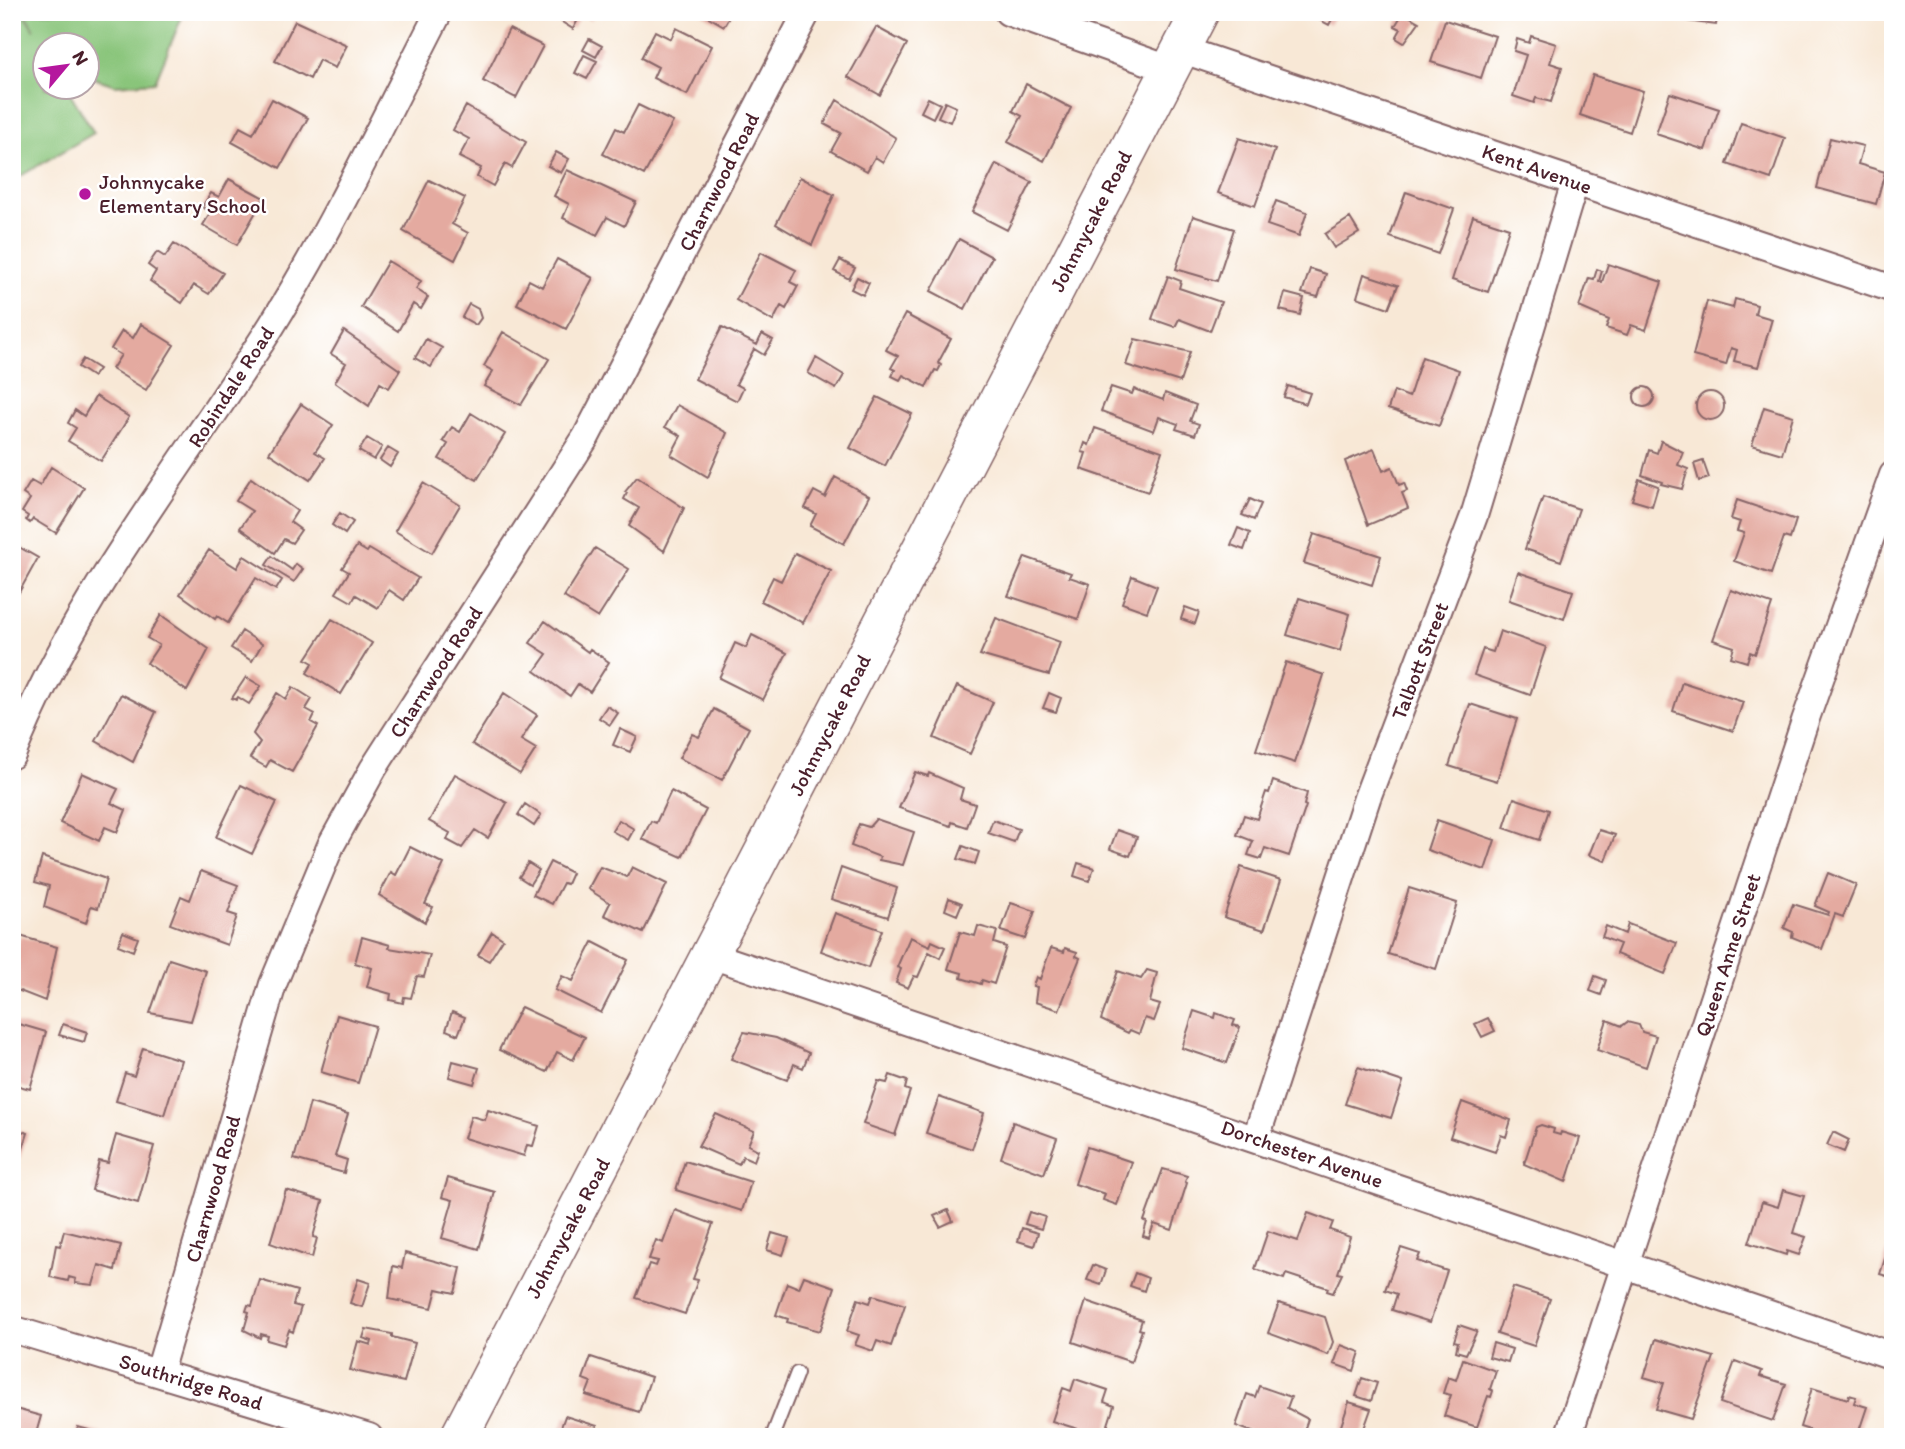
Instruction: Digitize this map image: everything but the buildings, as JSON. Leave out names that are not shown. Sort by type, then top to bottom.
[{"type":"main road","name":"Johnnycake Road","points":[[459,1437],[1200,12]]},
{"type":"street","name":"Robindale Road","points":[[12,755],[64,650],[106,576],[259,345],[326,232],[439,12]]},
{"type":"street","name":"Charnwood Road","points":[[159,1372],[273,984],[331,845],[373,769],[586,437],[807,12]]},
{"type":"street","name":"Kent Avenue","points":[[1008,12],[1175,59],[1575,182],[1893,289]]},
{"type":"street","name":"Talbott Street","points":[[1256,1138],[1367,798],[1474,516],[1575,182]]},
{"type":"street","name":"Queen Anne Street","points":[[1568,1437],[1805,721],[1893,475]]},
{"type":"street","name":"Dorchester Avenue","points":[[711,955],[1893,1356]]},
{"type":"street","name":"Southridge Road","points":[[12,1329],[369,1437]]},
{"type":"lane","points":[[772,1437],[797,1373]]},
{"type":"green space","points":[[12,12],[23,12],[34,30],[25,12],[184,12],[155,82],[115,85],[102,81],[102,32],[32,32],[32,102],[75,102],[94,133],[12,181]]},
{"type":"place","name":"Johnnycake Elementary School","points":[[85,194]]}]
